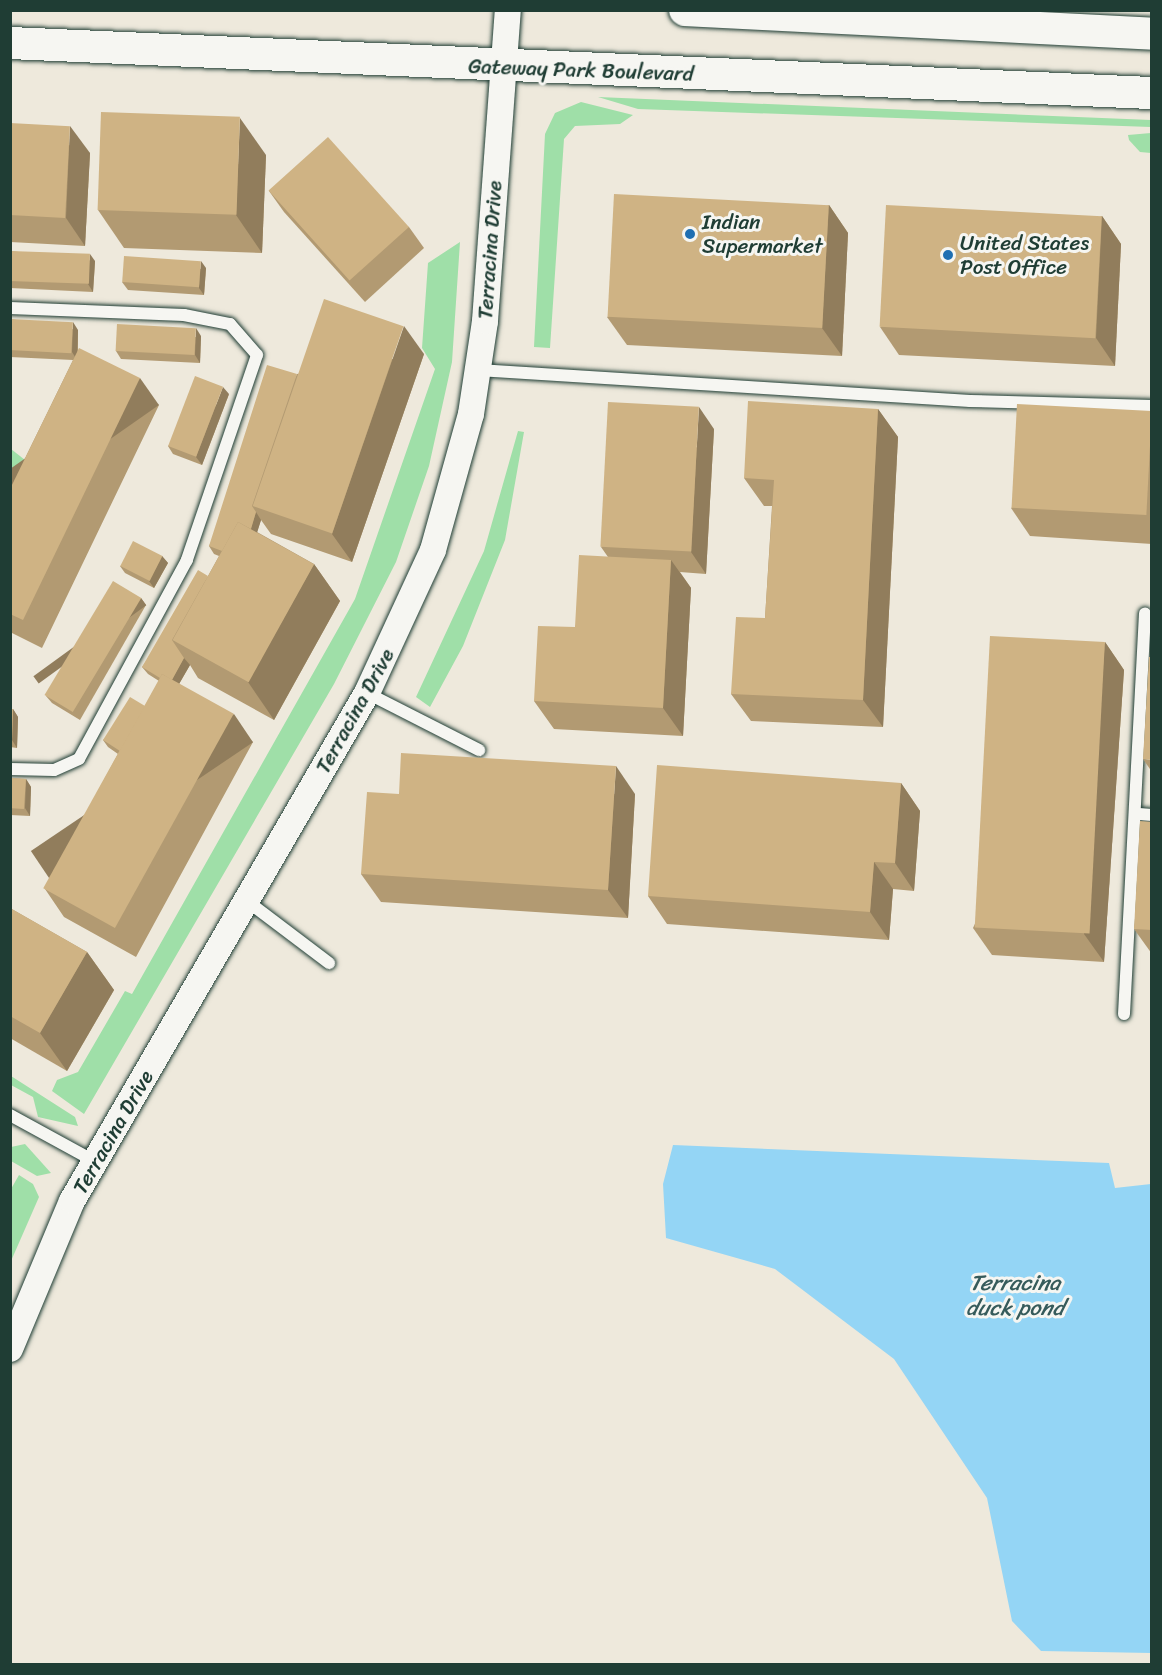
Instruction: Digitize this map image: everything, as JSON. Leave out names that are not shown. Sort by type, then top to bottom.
[{"type":"street","name":"Terracina Drive","points":[[10,1349],[33,1286],[96,1162],[367,693],[433,550],[457,476],[478,370],[508,10]]},
{"type":"street","points":[[685,10],[1152,34]]},
{"type":"street","name":"Gateway Park Boulevard","points":[[10,43],[503,67],[1152,93]]},
{"type":"lane","points":[[10,308],[184,315],[230,324],[257,356],[187,560],[79,759],[54,770],[10,769]]},
{"type":"lane","points":[[478,370],[970,400],[1152,406]]},
{"type":"lane","points":[[1124,1014],[1145,815],[1145,614]]},
{"type":"lane","points":[[367,693],[479,750]]},
{"type":"lane","points":[[247,901],[329,963]]},
{"type":"lane","points":[[10,1115],[96,1162]]},
{"type":"green space","points":[[598,97],[1151,120],[1151,127],[638,109]]},
{"type":"green space","points":[[581,102],[633,115],[620,124],[575,126],[564,139],[550,348],[534,347],[545,134],[555,113]]},
{"type":"green space","points":[[1151,133],[1151,153],[1140,152],[1129,140],[1128,135]]},
{"type":"green space","points":[[460,242],[452,362],[429,466],[396,562],[334,684],[84,1114],[52,1091],[57,1080],[78,1072],[125,991],[132,994],[355,599],[435,369],[422,348],[428,263]]},
{"type":"green space","points":[[518,431],[524,432],[505,540],[463,646],[430,707],[416,697],[484,551]]},
{"type":"green space","points":[[11,449],[25,460],[11,492]]},
{"type":"green space","points":[[11,1076],[75,1117],[78,1126],[38,1117],[33,1097],[11,1085]]},
{"type":"green space","points":[[25,1144],[51,1173],[37,1176],[11,1161],[11,1147]]},
{"type":"green space","points":[[19,1175],[33,1184],[39,1197],[11,1261],[11,1189]]},
{"type":"water","name":"Terracina duck pond","points":[[673,1145],[1109,1163],[1115,1188],[1151,1184],[1151,1653],[1041,1651],[1012,1621],[987,1498],[894,1359],[775,1269],[666,1238],[663,1184]]},
{"type":"building","points":[[101,112],[240,117],[236,215],[98,210]]},
{"type":"building","points":[[10,123],[70,126],[65,218],[10,215]]},
{"type":"building","points":[[328,137],[409,227],[350,280],[269,191]]},
{"type":"building","points":[[614,194],[829,205],[822,328],[608,317]]},
{"type":"building","points":[[886,205],[1102,216],[1095,338],[880,327]]},
{"type":"building","points":[[10,251],[90,254],[89,284],[10,281]]},
{"type":"building","points":[[124,256],[201,261],[199,287],[122,282]]},
{"type":"building","points":[[324,299],[403,326],[332,533],[253,506]]},
{"type":"building","points":[[10,319],[73,322],[71,353],[10,350]]},
{"type":"building","points":[[117,324],[196,328],[194,355],[116,351]]},
{"type":"building","points":[[79,348],[140,378],[23,620],[10,614],[10,489]]},
{"type":"building","points":[[267,365],[297,374],[252,506],[256,512],[251,529],[238,522],[222,551],[209,546]]},
{"type":"building","points":[[195,376],[223,387],[196,457],[168,446]]},
{"type":"building","points":[[748,401],[878,409],[863,700],[731,694],[736,617],[765,618],[774,480],[744,478]]},
{"type":"building","points":[[608,402],[699,407],[691,552],[600,547]]},
{"type":"building","points":[[1017,404],[1152,411],[1146,515],[1012,508]]},
{"type":"building","points":[[238,522],[314,564],[249,682],[173,640]]},
{"type":"building","points":[[133,541],[162,556],[150,581],[120,566]]},
{"type":"building","points":[[579,555],[671,560],[663,708],[534,701],[538,626],[575,627]]},
{"type":"building","points":[[198,570],[208,576],[172,640],[184,658],[172,680],[162,674],[160,678],[142,667]]},
{"type":"building","points":[[113,581],[141,598],[73,712],[44,695]]},
{"type":"building","points":[[990,636],[1105,642],[1090,934],[975,928]]},
{"type":"building","points":[[1149,657],[1152,657],[1152,760],[1143,759]]},
{"type":"building","points":[[162,674],[234,714],[115,928],[43,888]]},
{"type":"building","points":[[130,697],[145,706],[120,751],[103,740]]},
{"type":"building","points":[[10,709],[13,709],[12,740],[10,740]]},
{"type":"building","points":[[401,753],[616,766],[608,890],[361,874],[367,792],[399,794]]},
{"type":"building","points":[[657,765],[901,783],[895,863],[874,862],[870,912],[648,896]]},
{"type":"building","points":[[10,778],[26,779],[24,809],[10,808]]},
{"type":"building","points":[[1140,821],[1152,822],[1152,930],[1134,929]]},
{"type":"building","points":[[10,908],[87,952],[40,1033],[10,1016]]},
{"type":"place","name":"Indian Supermarket","points":[[690,234]]},
{"type":"place","name":"United States Post Office","points":[[948,255]]}]
